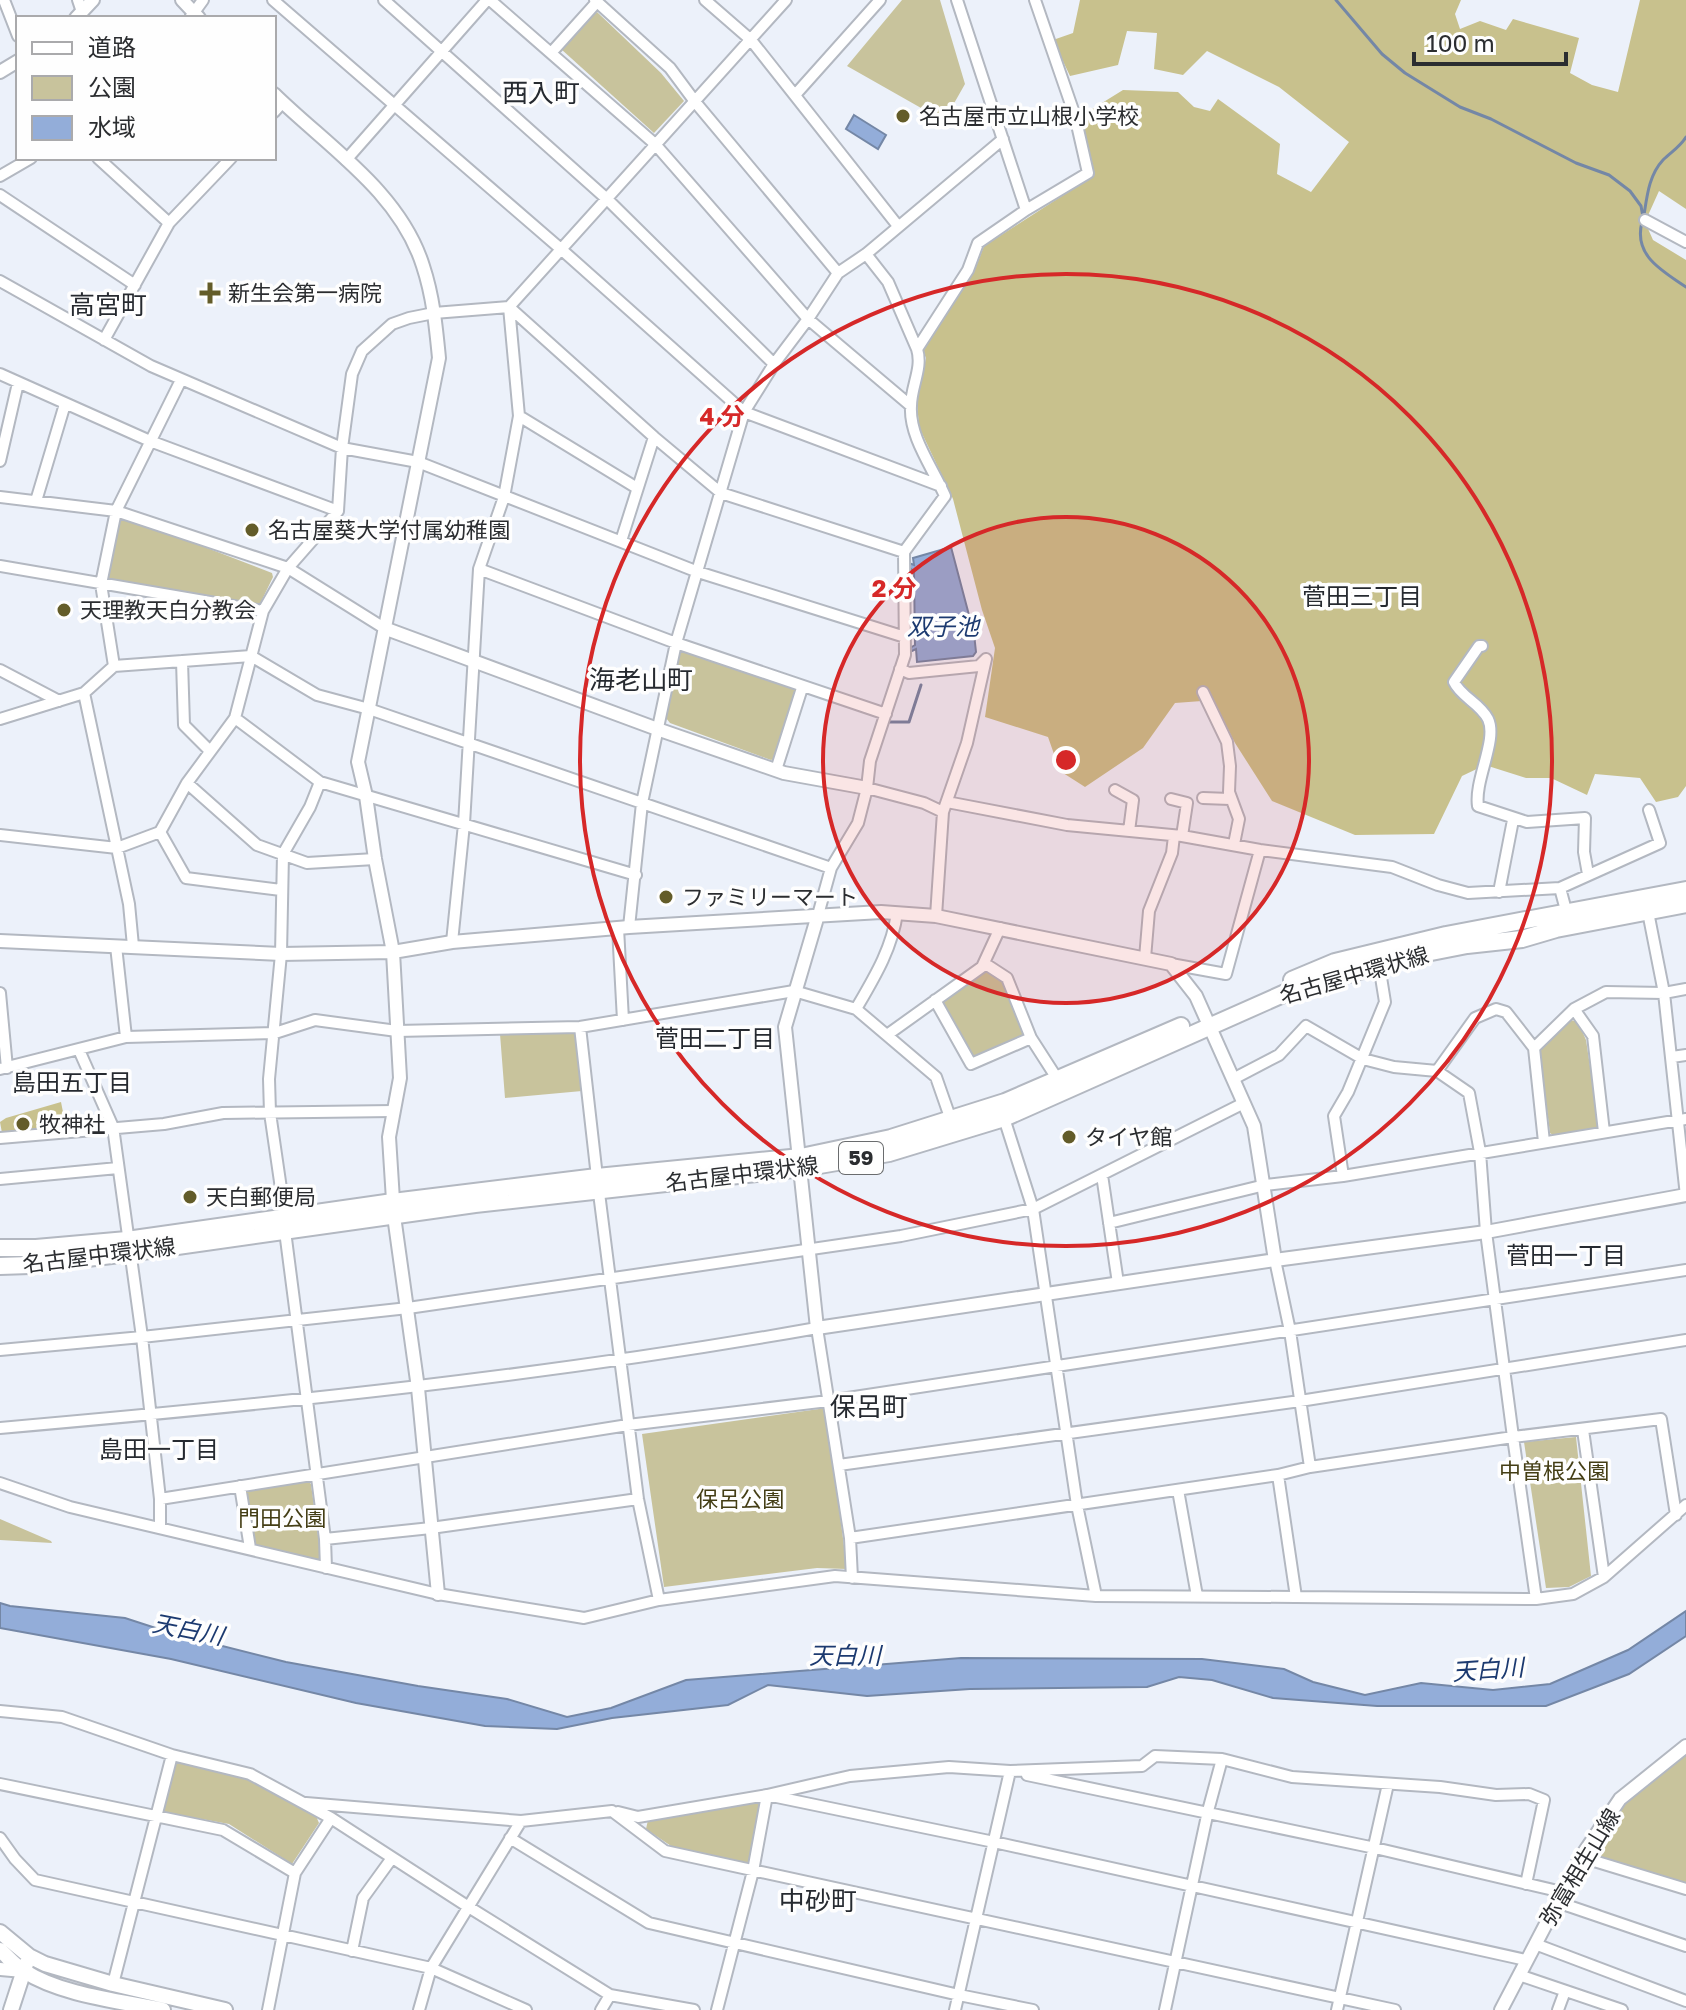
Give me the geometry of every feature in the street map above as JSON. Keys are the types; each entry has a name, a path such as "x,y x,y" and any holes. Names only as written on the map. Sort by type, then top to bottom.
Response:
{"main road":[{"name":"名古屋中環状線","path":"801,1163 1005,1102 1207,1020 1335,962 1446,935 1686,890"},
{"name":"名古屋中環状線","path":"0,1266 30,1265 128,1246 393,1209 475,1204 598,1185 889,1153 1004,1118 1080,1085 1207,1020 1292,990 1379,965 1467,945 1522,939 1556,929 1686,904"},
{"name":"名古屋中環状線","path":"0,1248 128,1246"},
{"path":"0,1932 26,1964 72,1990 163,2010"},
{"path":"3,1960 225,2010"},
{"path":"11,2010 26,1964"}],"street":[{"path":"4,0 16,31"},
{"path":"78,10 93,0"},
{"path":"182,0 194,16 203,0"},
{"path":"273,0 744,412 941,486"},
{"path":"384,0 608,200 774,364"},
{"path":"346,160 488,0 655,144 808,319 911,406"},
{"path":"705,0 751,40 898,226"},
{"path":"0,835 117,848 160,832 187,783 235,718 263,611 288,568 338,511 342,448 352,374 362,351 392,324 434,313 509,307 786,0"},
{"path":"795,95 880,0"},
{"path":"957,0 1026,210"},
{"path":"917,349 968,270 978,243 1088,173 1075,116 1035,0"},
{"path":"551,53 596,1 670,68 838,273"},
{"path":"277,103 346,160 378,191 401,221 423,264 434,313 439,358 358,762 393,952 400,1078 389,1137 393,1209 418,1388 438,1594"},
{"path":"623,1020 624,927 636,875 642,803 660,730 676,643 744,412 838,273 866,254 1003,139"},
{"path":"0,176 28,160"},
{"path":"100,160 169,223"},
{"path":"104,340 169,223 226,160"},
{"path":"0,195 135,285"},
{"path":"1645,220 1686,242"},
{"path":"852,1578 850,1538 817,1328 785,1027 831,868 858,823 870,761 905,655 904,552 945,496 914,431 911,406 920,359 917,349 888,282 866,254"},
{"path":"0,281 181,380 342,448 418,462 698,572 905,637"},
{"path":"452,942 464,824 479,569 504,497 519,416 509,307"},
{"path":"509,307 721,493 904,552"},
{"path":"0,374 150,441 338,511"},
{"path":"114,666 101,584 116,511 181,380"},
{"path":"0,461 18,383"},
{"path":"36,501 65,404"},
{"path":"519,416 637,488"},
{"path":"621,541 654,437"},
{"path":"0,497 116,511 288,568 384,628 660,730 776,770 945,807 1392,867 1468,893 1560,888 1660,843 1649,810"},
{"path":"0,566 263,611"},
{"path":"479,569 802,688 886,714"},
{"path":"1482,646 1459,671 1454,682 1459,691 1482,711 1491,730 1481,769 1478,806 1513,820 1527,822 1585,818 1584,852 1588,874"},
{"path":"0,719 84,693 114,666 251,656 317,695 369,709 831,868"},
{"path":"900,669 909,673 979,666 986,659 967,743 945,807 936,916"},
{"path":"182,661 184,725 210,751"},
{"path":"0,670 59,701"},
{"path":"776,770 802,688"},
{"path":"1203,692 1227,742 1230,799 1239,819 1234,844"},
{"path":"84,693 129,904 133,946"},
{"path":"235,718 320,782 636,875"},
{"path":"320,782 310,807 283,854 281,954 269,1079 270,1113 298,1319 326,1568"},
{"path":"187,783 257,845 307,863 375,859"},
{"path":"1115,790 1133,800 1129,831"},
{"path":"1203,798 1230,799"},
{"path":"1145,958 1149,911 1178,836 1187,803 1171,799"},
{"path":"1499,892 1513,820"},
{"path":"160,832 186,878 281,890"},
{"path":"0,941 281,954 393,952 452,942 624,927 897,913 936,916 1226,974 1260,850"},
{"path":"1560,888 1567,914"},
{"path":"0,1428 418,1388 1275,1260 1486,1232 1686,1195 1682,1119 1664,993 1648,912"},
{"path":"856,1009 882,964 894,933 897,913"},
{"path":"887,1035 984,963 1000,928"},
{"path":"116,946 126,1037"},
{"path":"984,963 1007,978 1031,1038 1058,1080"},
{"path":"1171,964 1196,996 1254,1126 1310,1467"},
{"path":"1343,1176 1334,1116 1363,1059 1385,1002 1379,965"},
{"path":"1534,1048 1574,1009 1606,992 1664,993 1686,989"},
{"path":"0,993 4,1069 126,1037 275,1033 315,1020 397,1031 580,1027 794,991 856,1009 936,1077 951,1120"},
{"path":"935,1000 971,1064 1031,1038"},
{"path":"1437,1071 1475,1018 1496,1009 1506,1012 1534,1048 1544,1142"},
{"path":"1574,1009 1593,1036 1604,1132"},
{"path":"1233,1079 1279,1055 1306,1026 1363,1059 1394,1067 1437,1071 1469,1093 1480,1152 1486,1232 1536,1599"},
{"path":"580,1027 638,1499 659,1600"},
{"path":"79,1050 113,1127 142,1337 148,1415 160,1499 160,1528"},
{"path":"1672,1057 1686,1055"},
{"path":"0,1350 408,1308 901,1236 1033,1209 1244,1103"},
{"path":"0,1138 164,1124 223,1113 394,1111"},
{"path":"1004,1118 1033,1209 1077,1505 1096,1596"},
{"path":"1109,1223 1265,1185 1343,1176 1682,1119"},
{"path":"0,1179 118,1168"},
{"path":"1102,1175 1118,1283"},
{"path":"160,1499 628,1425 828,1401 1686,1270"},
{"path":"839,1465 1504,1371 1686,1340"},
{"path":"850,1538 1513,1437 1661,1419 1676,1515"},
{"path":"1583,1430 1604,1577"},
{"path":"1278,1475 1296,1597"},
{"path":"0,1483 70,1507 438,1594 584,1618 659,1600 835,1576 1096,1596 1536,1599 1573,1594 1604,1577 1686,1505"},
{"path":"240,1486 250,1548"},
{"path":"1178,1490 1197,1596"},
{"path":"325,1539 431,1528 638,1499"},
{"path":"0,1711 62,1717 172,1755 250,1774 331,1818 610,1995 694,2010"},
{"name":"弥富相生山線","path":"1501,2010 1581,1857 1620,1799 1686,1746"},
{"path":"113,1984 172,1755"},
{"path":"306,1803 521,1821 612,1811 638,1817 767,1795 850,1776 949,1767 1010,1771 1142,1766 1155,1756 1222,1759 1292,1777 1496,1795 1529,1794 1544,1800 1526,1884"},
{"path":"1165,2010 1222,1759"},
{"path":"1010,1771 1208,1811 1526,1884 1686,1946"},
{"path":"955,2010 1010,1771"},
{"path":"0,1784 223,1830 295,1873"},
{"path":"1337,2010 1388,1784"},
{"path":"767,1795 1526,1960"},
{"path":"717,2010 753,1871 767,1795"},
{"path":"612,1811 665,1851 1395,2010"},
{"path":"268,2010 295,1873 331,1818"},
{"path":"419,2010 431,1968 521,1821"},
{"path":"0,1838 35,1880 431,1968 526,2010"},
{"path":"510,1838 649,1923 1033,2010"},
{"path":"1581,1857 1686,1889"},
{"path":"352,1951 363,1898 392,1858"},
{"path":"1535,1944 1686,2001"},
{"path":"1519,1975 1605,2007 1622,2010"},
{"path":"1558,2010 1565,1991"},
{"path":"601,2010 610,1995"}],"green space":[{"path":"902,0 940,0 965,84 944,121 847,66"},
{"path":"597,12 661,73 684,101 654,133 561,49"},
{"path":"121,515 272,573 260,604 256,606 107,579 104,575"},
{"path":"685,652 795,689 798,693 776,758 771,760 670,723 666,718 680,653"},
{"path":"988,969 1003,981 1027,1034 1024,1039 975,1059 971,1058 941,1006 942,1000"},
{"path":"1571,1020 1578,1022 1586,1040 1599,1125 1596,1129 1554,1136 1550,1133 1539,1049"},
{"path":"577,1032 582,1091 505,1098 500,1034"},
{"name":"保呂公園","path":"826,1408 847,1569 817,1568 664,1587 642,1434"},
{"name":"中曽根公園","path":"1576,1437 1591,1576 1569,1587 1546,1588 1524,1442"},
{"name":"門田公園","path":"308,1481 311,1484 321,1558 316,1562 253,1545 244,1491"},
{"path":"0,1519 51,1541 52,1543 0,1540"},
{"path":"1686,1754 1686,1886 1586,1855 1622,1802"},
{"path":"176,1762 248,1780 316,1816 319,1823 292,1864 229,1824 163,1812"},
{"path":"761,1802 749,1864 671,1846 646,1829 648,1820 685,1811"}],"shaded area":[{"path":"1080,0 1461,0 1455,14 1460,29 1480,21 1506,30 1513,19 1579,38 1570,73 1592,85 1618,92 1640,0 1686,0 1686,209 1659,191 1645,222 1653,240 1686,260 1686,786 1678,797 1656,802 1640,778 1595,774 1587,795 1551,778 1526,778 1485,765 1462,776 1434,834 1355,835 1272,801 1217,708 1202,701 1175,703 1143,748 1085,787 1060,771 1048,737 985,717 995,648 953,499 919,427 917,402 926,358 922,349 974,272 984,246 1093,176 1081,116 1123,90 1178,92 1194,107 1210,111 1218,99 1280,144 1277,174 1311,192 1349,142 1279,87 1207,51 1183,75 1154,69 1157,33 1127,31 1118,65 1070,76 1053,40 1073,33"},
{"path":"61,1102 66,1127 2,1133 0,1122 6,1118"}],"water":[{"path":"854,115 886,135 878,149 846,129"},
{"name":"双子池","path":"951,547 976,652 973,656 917,662 916,649 910,652 915,645 914,571 908,567 909,563 914,565 913,558"},
{"name":"天白川","path":"0,1603 125,1618 286,1662 507,1699 567,1717 611,1708 686,1680 961,1658 1202,1659 1284,1669 1313,1682 1365,1695 1421,1683 1493,1690 1550,1684 1628,1650 1686,1611 1686,1636 1629,1674 1546,1706 1377,1706 1273,1698 1212,1680 1179,1677 1147,1687 970,1689 867,1696 768,1685 728,1705 612,1718 557,1729 485,1726 356,1703 171,1659 0,1628"}],"waterway":[{"path":"1336,0 1382,54 1405,73 1460,107 1491,119 1576,163 1609,175 1630,191 1641,206 1643,217"},
{"path":"1644,215 1655,172 1686,137"},
{"path":"1642,222 1640,234 1646,253 1686,287"},
{"path":"890,722 909,722 921,685"}],"place":[{"name":"名古屋市立山根小学校","path":"903,116"},
{"name":"新生会第一病院","path":"210,293"},
{"name":"名古屋葵大学付属幼稚園","path":"252,530"},
{"name":"天理教天白分教会","path":"64,610"},
{"name":"ファミリーマート","path":"666,897"},
{"name":"牧神社","path":"23,1124"},
{"name":"タイヤ館","path":"1069,1137"},
{"name":"天白郵便局","path":"190,1197"}],"district":[{"name":"西入町","path":"541,93"},
{"name":"高宮町","path":"108,305"},
{"name":"菅田三丁目","path":"1362,597"},
{"name":"海老山町","path":"641,680"},
{"name":"菅田二丁目","path":"715,1039"},
{"name":"島田五丁目","path":"72,1083"},
{"name":"菅田一丁目","path":"1566,1256"},
{"name":"保呂町","path":"869,1407"},
{"name":"島田一丁目","path":"159,1450"},
{"name":"中砂町","path":"818,1901"}]}
